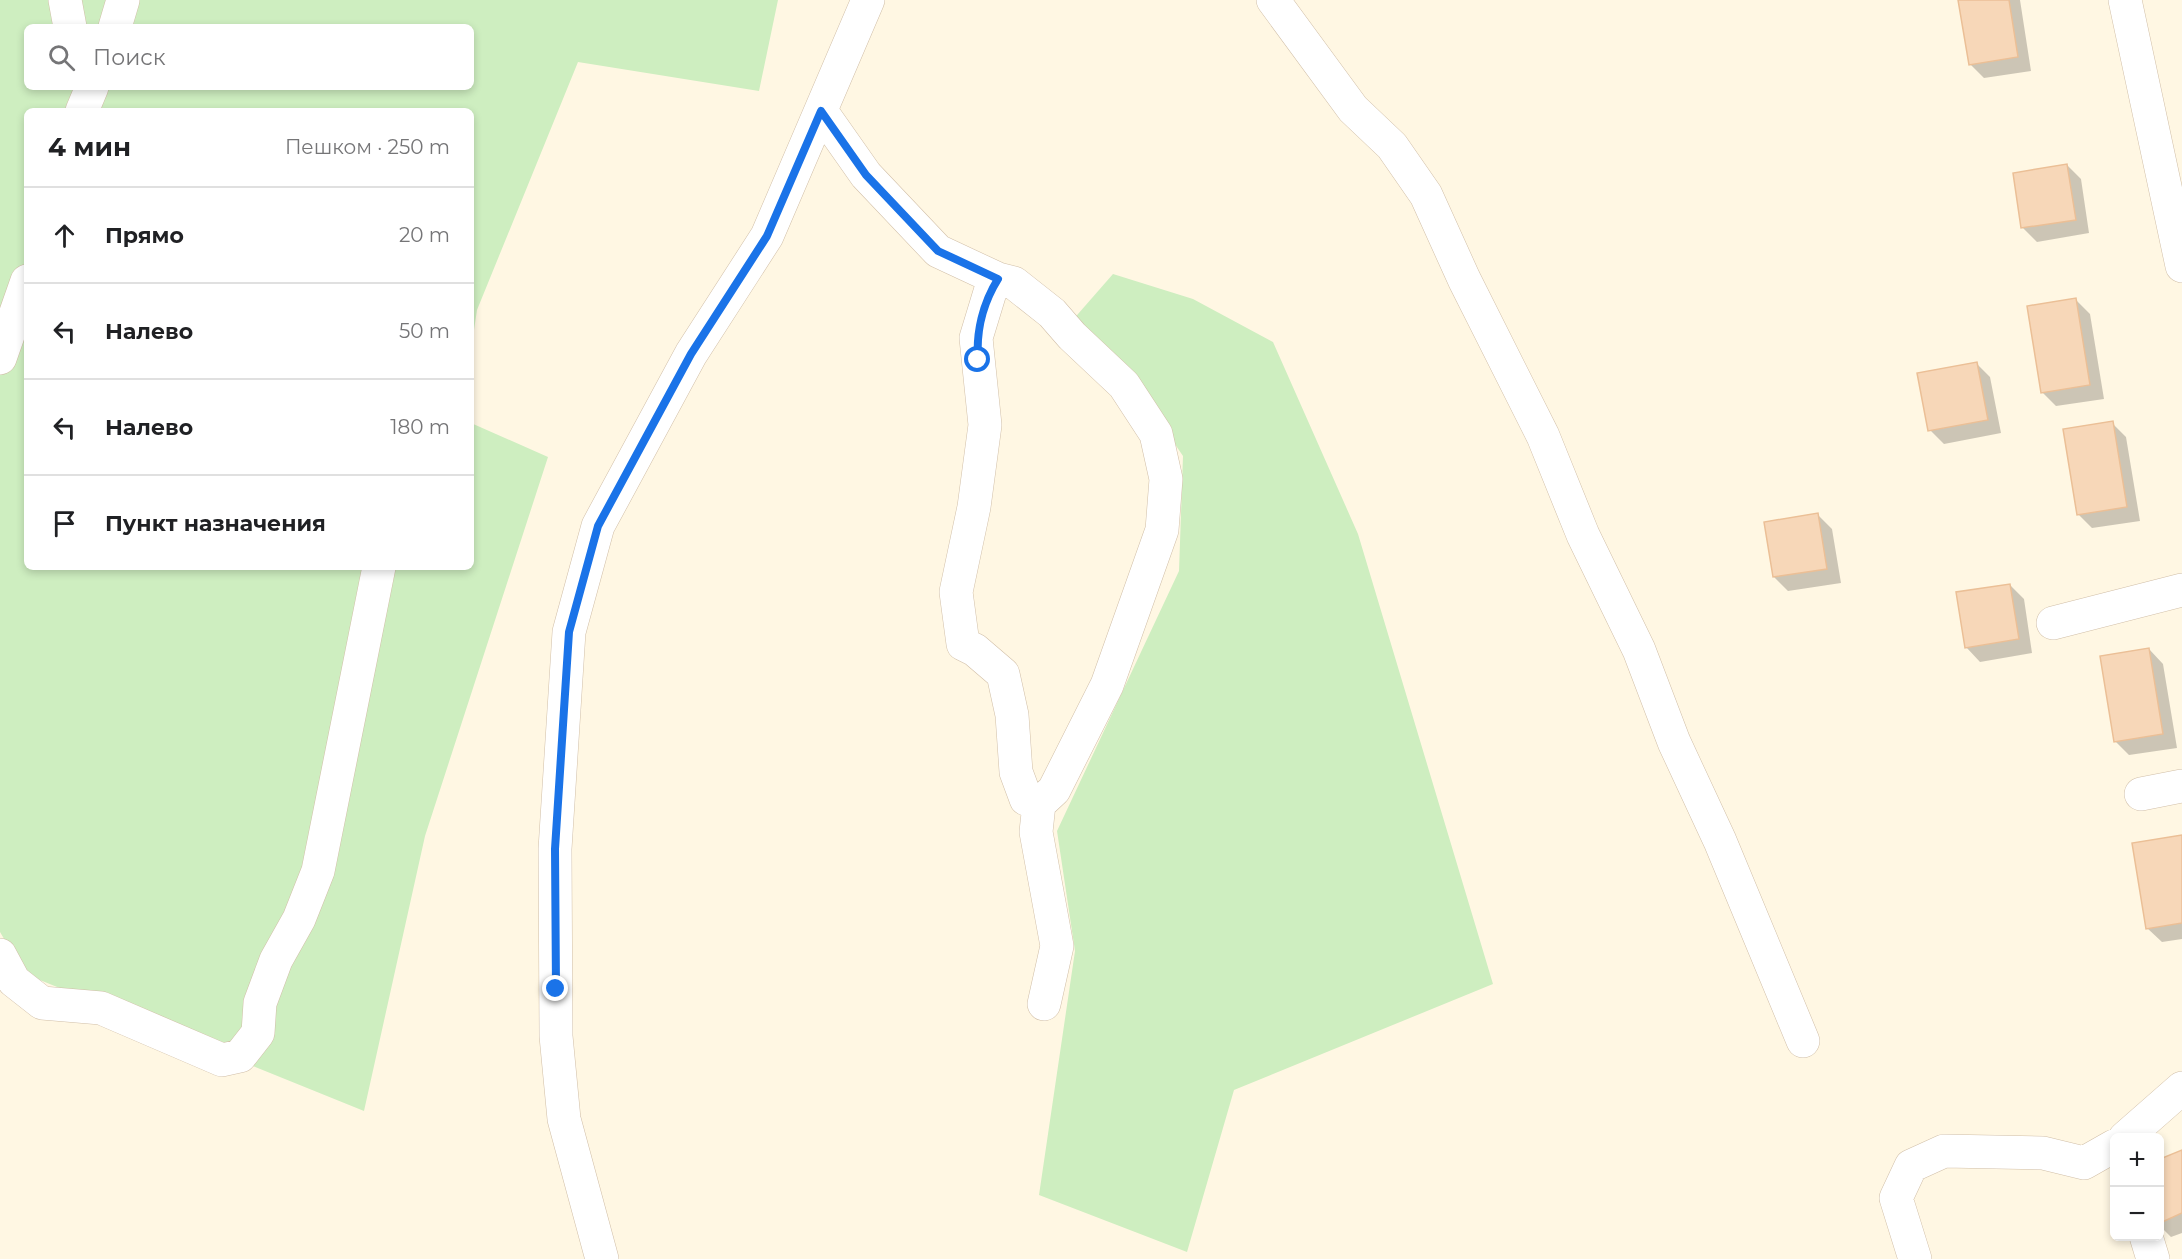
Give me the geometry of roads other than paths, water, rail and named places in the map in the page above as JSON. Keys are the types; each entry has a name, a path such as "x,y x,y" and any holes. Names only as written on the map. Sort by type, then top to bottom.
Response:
{"street":[{"path":"65,0 69,24"},
{"path":"116,24 123,0"},
{"path":"602,1259 564,1119 556,1036 555,849 569,632 598,526 691,354 767,236 868,0"},
{"path":"1274,0 1353,109 1392,146 1426,195 1464,279 1543,436 1583,535 1639,650 1674,742 1720,841 1803,1041"},
{"path":"2125,0 2182,266"},
{"path":"79,90 82,108"},
{"path":"83,108 91,90"},
{"path":"821,111 866,175 938,251 998,279 1014,283 1052,313 1072,336 1124,385 1156,434 1166,479 1162,530 1111,674 1054,790 1039,804 1036,832 1057,946 1044,1004"},
{"path":"998,279 990,292 976,338 985,425 974,507 956,592 963,644 975,650 1004,674 1012,715 1016,772 1026,800 1039,804"},
{"path":"0,358 24,290"},
{"path":"0,956 14,981 42,1003 101,1008 222,1060 240,1056 258,1033 260,1003 276,960 298,919 318,871 378,570"},
{"path":"2053,623 2182,590"},
{"path":"2141,794 2182,786"},
{"path":"2130,1133 2182,1088"},
{"path":"1915,1259 1896,1198 1911,1166 1944,1151 2043,1153 2084,1163 2110,1149"},
{"path":"2148,1241 2153,1259"}]}
